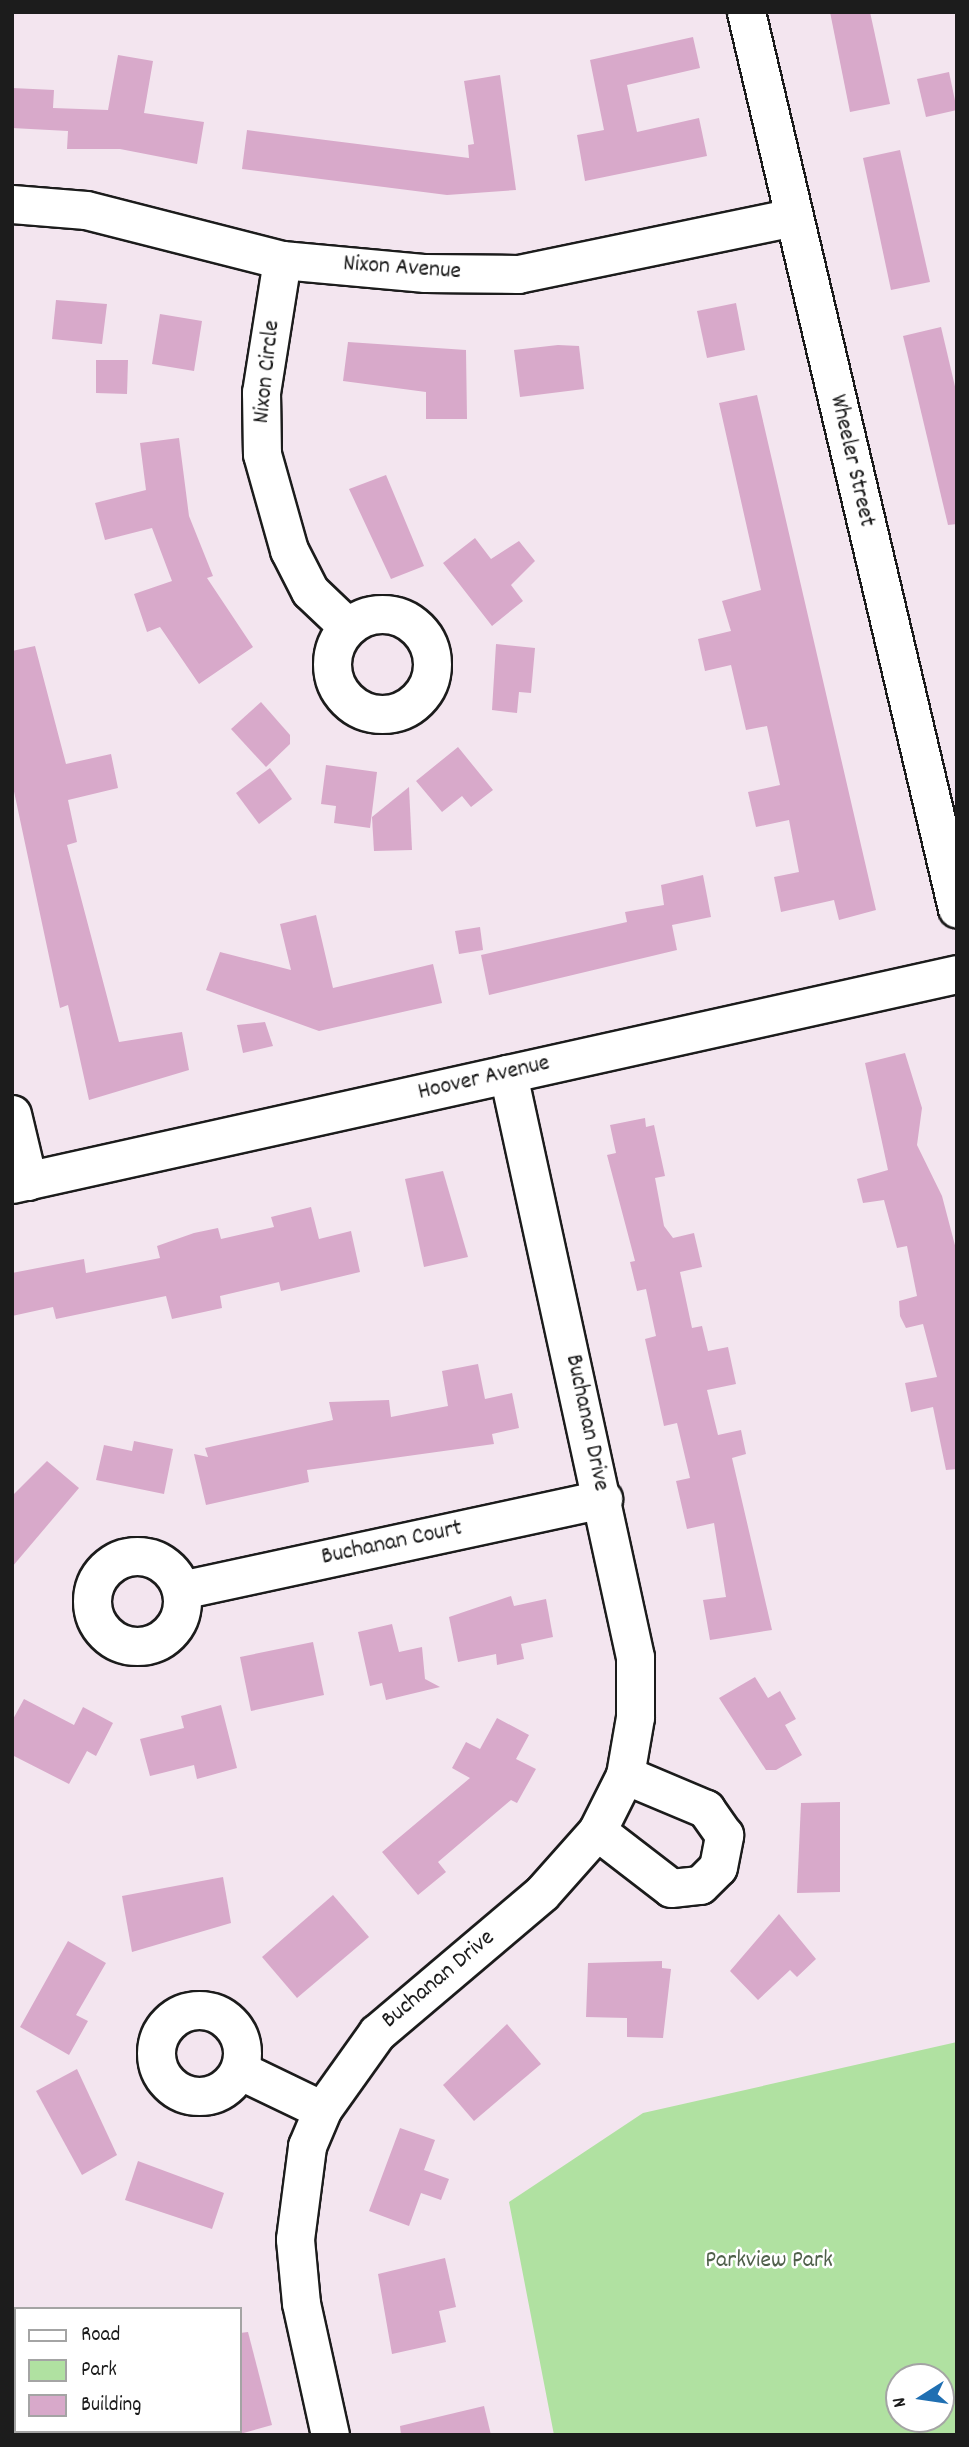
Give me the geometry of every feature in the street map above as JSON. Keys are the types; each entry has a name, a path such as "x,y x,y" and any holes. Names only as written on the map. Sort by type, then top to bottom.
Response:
{"street":[{"name":"Wheeler Street","path":"746,12 957,909"},
{"name":"Nixon Avenue","path":"12,204 86,210 282,260 425,273 518,274 793,217"},
{"name":"Nixon Circle","path":"282,260 261,392 262,454 289,550 310,591 348,627"},
{"name":"Hoover Avenue","path":"20,1182 957,974"},
{"name":"Buchanan Drive","path":"330,2435 300,2303 295,2239 307,2146 322,2110 377,2033 541,1893 597,1831 625,1775 635,1657 603,1499 508,1074"},
{"path":"12,1114 20,1182"},
{"name":"Buchanan Court","path":"181,1590 603,1499"},
{"path":"597,1831 671,1888 700,1885 718,1867 724,1835 706,1809 625,1775"},
{"path":"239,2070 322,2110"}],"green space":[{"name":"Parkview Park","path":"957,2042 957,2435 554,2435 509,2202 643,2113"}],"building":[{"path":"830,12 870,12 890,104 850,112"},
{"path":"693,37 700,68 627,85 637,132 699,118 707,156 585,181 577,135 604,130 590,60"},
{"path":"118,55 153,61 144,113 204,122 197,164 120,149 67,149 68,131 12,128 12,88 54,90 53,108 108,110"},
{"path":"949,72 957,110 926,117 917,79"},
{"path":"500,75 516,190 447,195 242,169 247,130 469,158 468,145 474,144 464,81"},
{"path":"900,150 930,282 891,290 863,158"},
{"path":"56,300 107,304 102,344 52,339"},
{"path":"736,303 745,350 707,358 697,311"},
{"path":"160,314 202,321 194,371 152,364"},
{"path":"941,327 957,395 957,524 948,525 903,336"},
{"path":"348,342 466,350 467,419 426,419 426,392 343,381"},
{"path":"558,345 579,346 584,389 520,397 514,350"},
{"path":"96,360 128,360 127,394 96,393"},
{"path":"757,395 876,910 839,920 834,900 781,912 774,877 799,872 789,820 756,827 748,792 780,785 767,726 746,730 731,665 705,671 698,639 731,631 722,601 761,590 719,403"},
{"path":"179,438 189,516 213,576 207,578 253,647 199,684 160,627 147,632 134,594 172,581 152,528 105,540 95,503 146,490 140,443"},
{"path":"386,475 424,566 391,579 349,489"},
{"path":"475,538 491,559 519,541 535,561 511,585 523,601 492,626 443,563"},
{"path":"496,644 535,648 531,693 519,692 517,713 492,710"},
{"path":"35,646 66,764 111,754 118,788 68,800 77,842 67,845 119,1042 182,1032 189,1070 89,1100 68,1005 60,1008 12,782 12,651"},
{"path":"261,702 290,735 290,744 266,767 231,729"},
{"path":"458,747 493,790 471,807 462,796 442,812 416,781"},
{"path":"326,765 377,772 370,828 334,823 336,806 321,804"},
{"path":"270,768 292,799 259,824 236,793"},
{"path":"409,787 412,850 374,851 372,817"},
{"path":"703,875 711,917 672,925 677,950 489,995 481,955 627,922 625,912 664,905 661,885"},
{"path":"316,915 333,988 433,964 442,1003 319,1031 206,990 220,952 291,970 280,924"},
{"path":"480,927 483,950 459,954 455,931"},
{"path":"265,1022 273,1046 243,1053 237,1025"},
{"path":"905,1053 922,1108 917,1145 942,1196 957,1253 957,1469 946,1470 933,1407 911,1412 905,1383 937,1377 923,1324 906,1328 900,1316 899,1301 917,1296 907,1246 897,1248 884,1200 863,1203 857,1179 888,1170 865,1063"},
{"path":"645,1118 646,1127 654,1125 665,1176 655,1178 664,1226 673,1238 694,1233 702,1267 680,1272 692,1328 702,1326 708,1351 728,1347 736,1384 707,1390 718,1435 741,1430 746,1454 732,1458 772,1630 710,1640 703,1600 726,1597 714,1523 687,1529 676,1481 690,1478 677,1423 664,1426 645,1339 656,1336 646,1289 637,1291 630,1262 635,1261 607,1155 616,1153 610,1125"},
{"path":"443,1171 468,1257 424,1267 405,1179"},
{"path":"311,1207 319,1239 351,1231 360,1272 281,1291 279,1282 220,1296 222,1308 172,1319 166,1296 56,1319 53,1307 12,1316 12,1273 84,1259 86,1273 160,1258 157,1246 194,1233 218,1228 221,1239 274,1227 271,1217"},
{"path":"478,1364 485,1399 512,1393 519,1428 492,1434 494,1444 307,1470 309,1482 206,1505 194,1454 208,1457 205,1448 333,1420 329,1402 389,1400 391,1417 448,1406 442,1371"},
{"path":"134,1441 173,1449 164,1494 96,1480 104,1445 132,1451"},
{"path":"47,1461 79,1488 12,1567 12,1496"},
{"path":"511,1596 514,1606 546,1599 553,1637 521,1644 524,1659 497,1665 496,1654 458,1662 449,1617"},
{"path":"392,1624 399,1652 422,1647 425,1679 440,1687 386,1700 382,1683 370,1686 358,1632"},
{"path":"313,1642 324,1695 251,1711 240,1657"},
{"path":"755,1677 768,1698 780,1691 796,1719 785,1725 802,1755 776,1770 766,1770 719,1698"},
{"path":"24,1699 74,1725 83,1707 113,1723 96,1756 87,1751 69,1784 12,1755 12,1721"},
{"path":"221,1705 237,1768 197,1779 194,1765 150,1776 140,1739 184,1728 181,1716"},
{"path":"497,1718 529,1735 516,1759 536,1769 517,1803 511,1800 438,1862 446,1872 418,1895 382,1852 470,1778 452,1768 466,1742 480,1749"},
{"path":"840,1802 840,1892 797,1893 801,1803"},
{"path":"223,1877 231,1923 132,1952 122,1896"},
{"path":"333,1895 369,1937 297,1998 262,1957"},
{"path":"779,1914 816,1959 797,1977 790,1970 758,2000 730,1971"},
{"path":"68,1941 106,1963 76,2015 88,2021 69,2055 20,2027"},
{"path":"662,1961 662,1968 671,1969 663,2038 627,2037 627,2018 586,2017 588,1963"},
{"path":"507,2024 541,2064 474,2121 443,2085"},
{"path":"77,2069 117,2155 82,2175 36,2091"},
{"path":"400,2128 435,2140 424,2170 449,2179 441,2200 421,2193 409,2226 369,2211"},
{"path":"138,2161 224,2193 212,2229 125,2200"},
{"path":"445,2258 456,2307 439,2311 446,2342 392,2354 378,2274"},
{"path":"248,2332 272,2425 240,2434 242,2433 242,2333"},
{"path":"484,2406 491,2435 401,2435 400,2426"}]}
